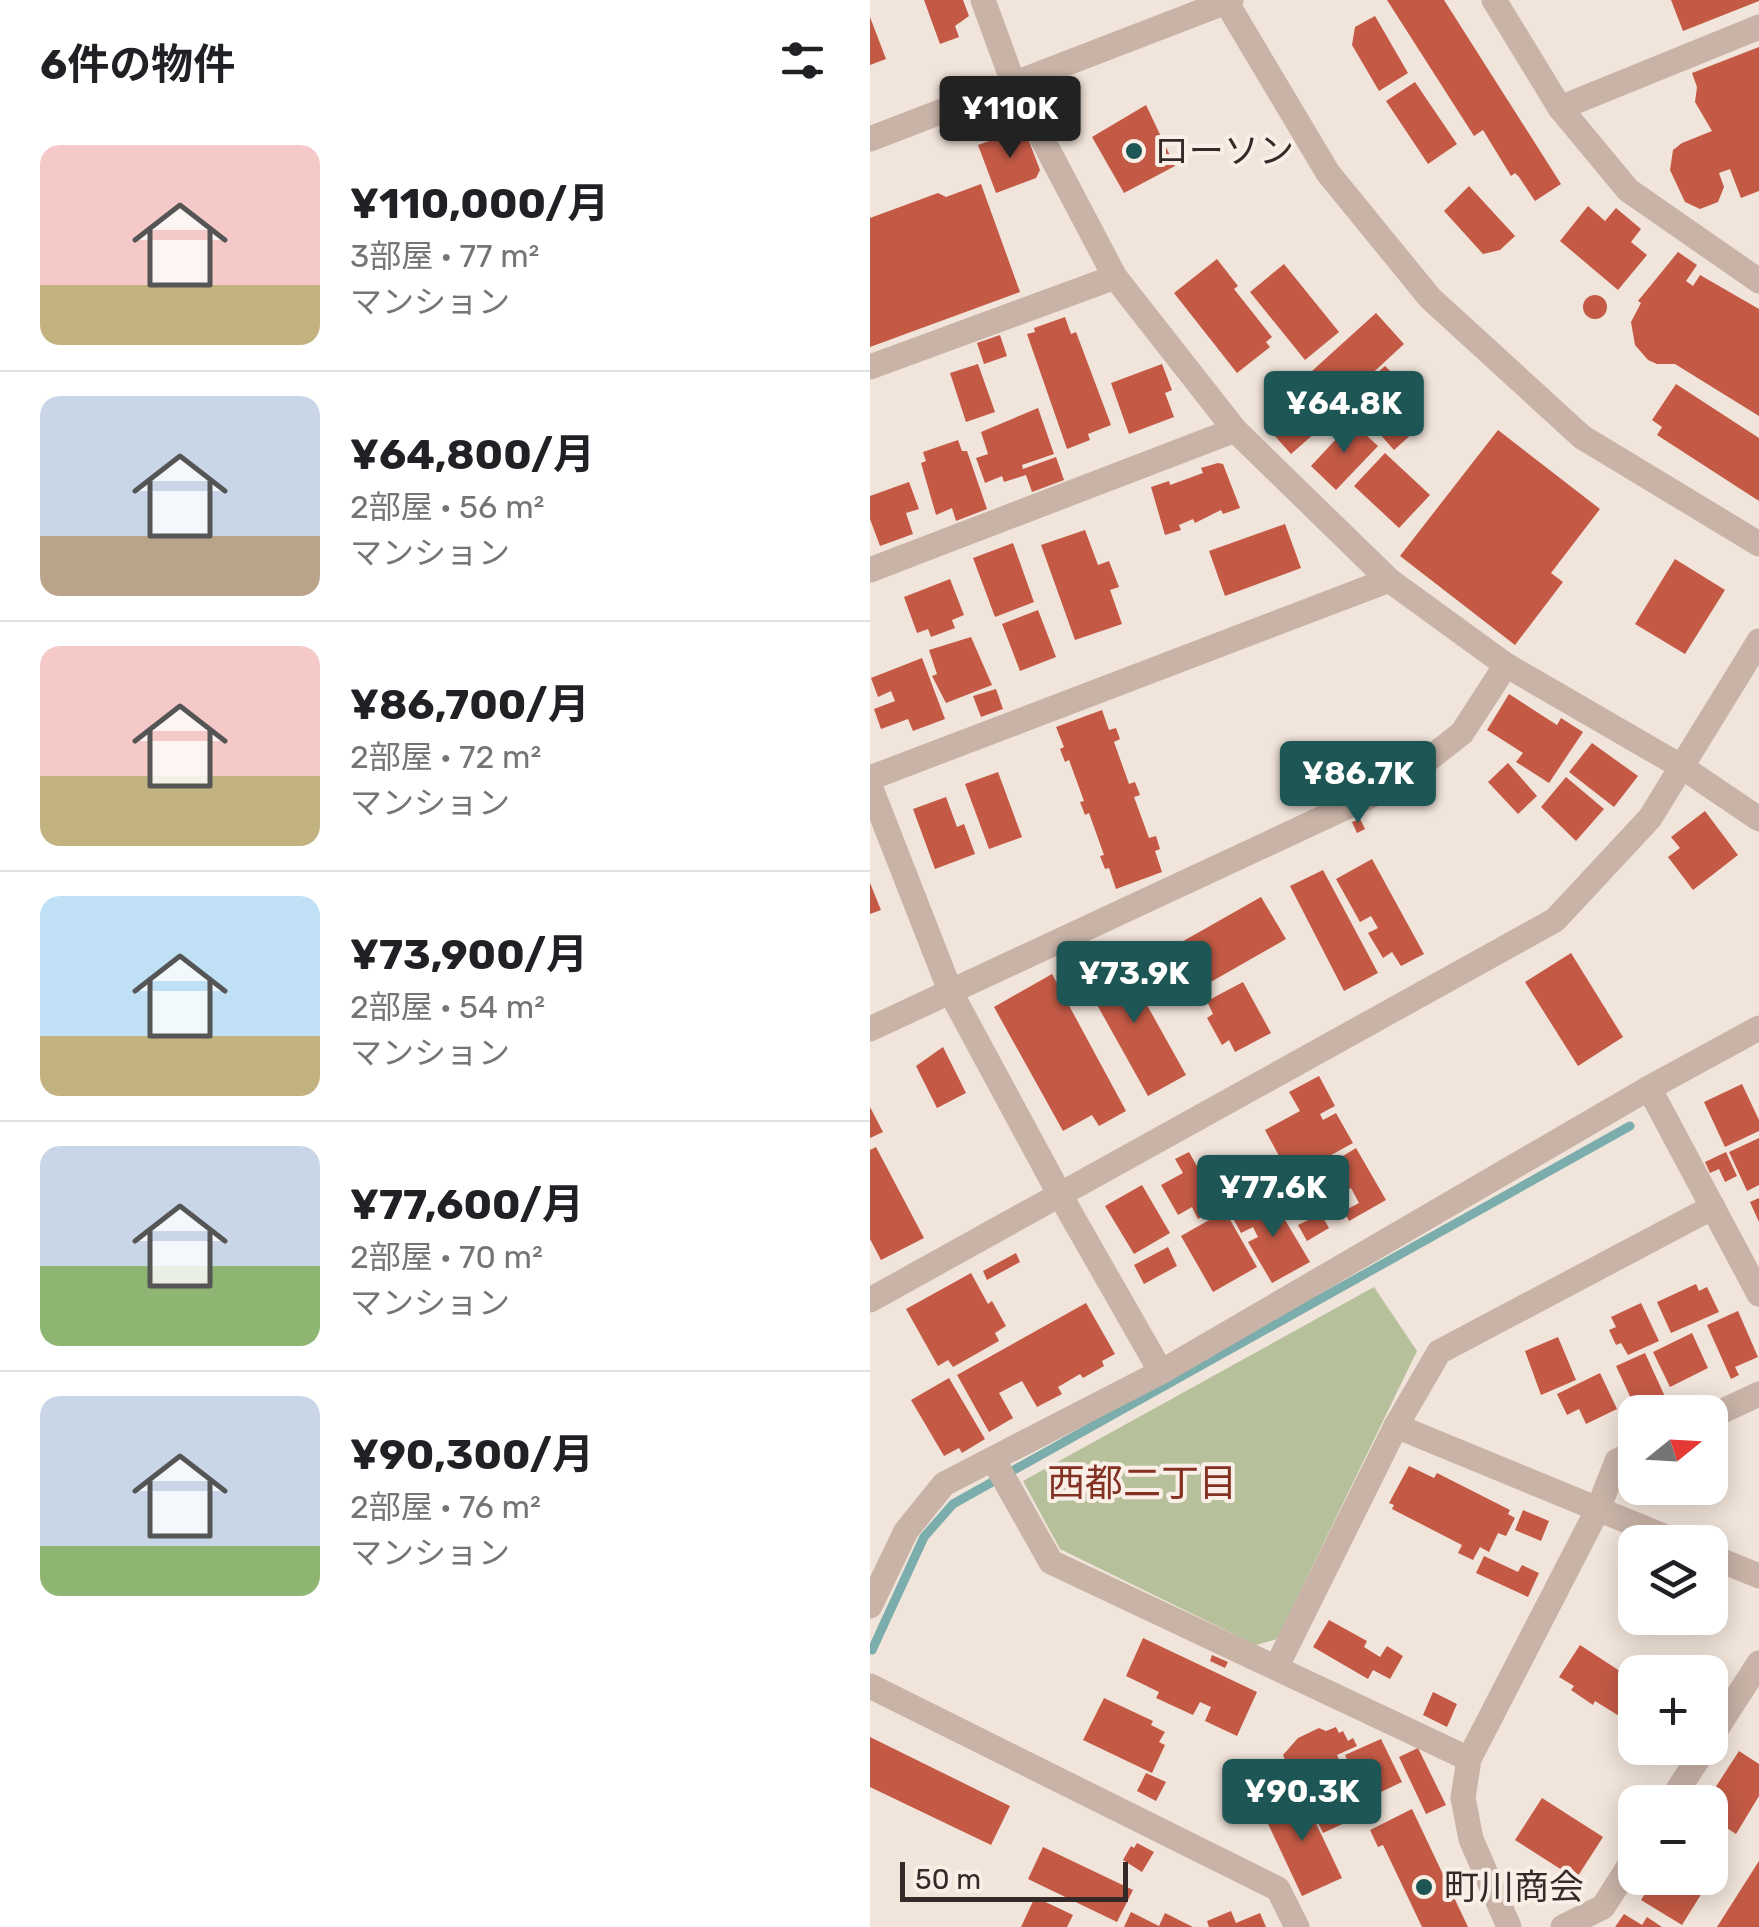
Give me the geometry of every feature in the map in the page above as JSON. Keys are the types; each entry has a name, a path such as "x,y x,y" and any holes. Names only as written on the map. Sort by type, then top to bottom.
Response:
{"street":[{"path":"983,0 1014,85 1115,277 1235,430 1389,580 1506,664 1682,767 1759,818"},
{"path":"1494,0 1560,108 1628,190 1748,274 1759,251"},
{"path":"870,139 1228,1 1328,174 1430,298 1582,437 1759,544"},
{"path":"1560,108 1759,27"},
{"path":"870,367 1115,277"},
{"path":"870,570 1235,430"},
{"path":"870,778 1389,580"},
{"path":"870,1300 1555,920 1650,818 1759,641"},
{"path":"870,1028 951,994 1398,783 1462,733 1506,664"},
{"path":"870,786 951,994 1161,1372"},
{"path":"870,1606 906,1531 944,1484 1000,1472 1161,1372 1759,1028"},
{"path":"1649,1088 1759,1294"},
{"path":"1277,1666 1396,1426 1439,1352 1713,1207"},
{"path":"1728,1409 1759,1394"},
{"path":"1396,1426 1636,1525"},
{"path":"1509,1927 1472,1839 1464,1798 1469,1759 1598,1510 1618,1462"},
{"path":"1000,1472 1051,1562 1469,1759"},
{"path":"1728,1563 1759,1576"},
{"path":"1728,1712 1759,1663"},
{"path":"870,1686 1278,1889 1297,1927"},
{"path":"1563,1927 1603,1907 1618,1884"}],"green space":[{"path":"1374,1287 1417,1351 1277,1639 1256,1645 1060,1549 1023,1481"}],"building":[{"path":"924,0 963,0 969,16 955,26 959,37 940,44"},
{"path":"1387,0 1444,0 1561,184 1535,201 1519,177 1515,173 1511,176 1483,130 1474,136"},
{"path":"1671,0 1759,0 1759,1 1683,31"},
{"path":"1375,16 1408,73 1379,91 1352,45 1355,27"},
{"path":"870,17 886,59 870,65"},
{"path":"1759,47 1759,191 1741,198 1730,169 1719,173 1724,187 1718,202 1700,209 1685,202 1670,170 1673,150 1712,131 1695,102 1697,87 1692,73"},
{"path":"1415,82 1457,144 1428,164 1386,101"},
{"name":"ローソン","path":"1146,105 1175,166 1124,193 1092,137"},
{"path":"1014,132 1027,136 1040,170 1036,178 996,193 978,145"},
{"path":"981,184 1020,292 870,347 870,218 938,193 946,197"},
{"path":"1469,186 1515,236 1500,250 1483,254 1444,211"},
{"path":"1588,206 1605,221 1616,208 1641,229 1631,242 1647,255 1618,290 1560,241"},
{"path":"1678,252 1697,265 1686,281 1693,286 1700,275 1759,309 1759,416 1675,364 1648,360 1635,345 1631,322 1641,303 1638,301"},
{"path":"1217,259 1238,286 1234,289 1272,337 1266,342 1270,347 1237,373 1174,293"},
{"path":"1284,264 1339,332 1305,360 1250,292"},
{"path":"1595,295 1607,307 1595,319 1583,307"},
{"path":"1376,313 1404,344 1324,418 1317,411 1313,414 1291,390"},
{"path":"1065,317 1071,334 1076,332 1111,425 1088,434 1090,440 1067,449 1027,334"},
{"path":"1000,335 1007,356 984,364 977,343"},
{"path":"978,364 995,412 966,422 950,373"},
{"path":"1162,364 1172,390 1165,393 1174,417 1129,434 1111,383"},
{"path":"1385,366 1392,373 1383,381 1376,374"},
{"path":"1399,381 1421,410 1415,415 1423,424 1394,450 1362,414"},
{"path":"1676,384 1759,438 1759,501 1657,435 1662,427 1652,420"},
{"path":"1038,408 1054,454 1022,465 1023,469 1056,457 1064,480 1032,492 1026,475 1004,482 1002,476 985,483 976,458 988,454 981,432"},
{"path":"1297,413 1315,433 1291,454 1273,434"},
{"path":"1352,422 1378,446 1336,490 1311,466"},
{"path":"1498,430 1600,509 1551,573 1563,582 1515,645 1400,556"},
{"path":"958,440 962,451 967,451 987,509 956,521 952,508 936,515 921,463 926,461 923,452"},
{"path":"1385,453 1430,495 1399,528 1354,486"},
{"path":"1223,464 1240,508 1223,514 1221,510 1195,523 1193,519 1179,525 1181,530 1165,535 1151,487 1169,481 1170,485"},
{"path":"909,482 919,509 906,513 913,534 880,546 870,519 870,496"},
{"path":"1285,524 1301,568 1225,596 1209,551"},
{"path":"1085,530 1098,565 1109,561 1119,587 1110,590 1122,624 1075,640 1041,545"},
{"path":"1013,543 1034,602 995,617 973,558"},
{"path":"1675,559 1725,590 1685,654 1635,624"},
{"path":"950,579 964,615 952,620 955,628 931,637 928,629 917,633 904,597"},
{"path":"1038,610 1056,657 1020,671 1002,624"},
{"path":"971,637 992,685 946,703 932,676 937,674 929,650"},
{"path":"922,658 945,719 913,731 908,719 881,729 874,709 895,701 891,691 878,697 871,678"},
{"path":"996,689 1003,709 981,717 973,696"},
{"path":"1509,694 1557,725 1561,718 1583,732 1549,783 1516,762 1523,753 1487,730"},
{"path":"1102,710 1109,730 1116,728 1120,739 1114,742 1129,784 1135,782 1140,795 1134,797 1149,838 1156,836 1160,849 1155,851 1162,872 1116,889 1100,856 1104,855 1089,813 1085,815 1080,802 1084,801 1069,760 1065,762 1060,749 1064,747 1056,727"},
{"path":"1592,743 1638,776 1614,807 1569,772"},
{"path":"1508,763 1537,796 1518,814 1488,782"},
{"path":"998,772 1022,837 989,849 965,784"},
{"path":"1566,777 1604,809 1576,841 1541,807"},
{"path":"946,797 957,827 964,824 975,854 935,869 913,809"},
{"path":"1705,811 1738,855 1693,890 1668,857 1680,848 1671,837"},
{"path":"1360,819 1365,829 1357,833 1352,822"},
{"path":"1372,859 1424,954 1401,966 1392,952 1383,958 1368,933 1378,928 1371,916 1360,922 1336,879"},
{"path":"1323,870 1378,973 1344,991 1290,886"},
{"path":"870,883 881,910 870,914"},
{"path":"1261,897 1286,939 1195,991 1171,948"},
{"path":"1571,953 1623,1037 1578,1066 1525,982"},
{"path":"1119,955 1186,1075 1148,1096 1081,976"},
{"path":"1052,974 1126,1111 1099,1126 1092,1115 1063,1131 994,1007"},
{"path":"1243,982 1271,1033 1235,1052 1229,1040 1222,1045 1207,1018 1213,1014 1207,1001"},
{"path":"943,1047 966,1093 937,1108 916,1066"},
{"path":"1319,1076 1335,1106 1320,1114 1323,1120 1336,1113 1353,1143 1304,1170 1297,1158 1284,1165 1265,1130 1300,1111 1289,1092"},
{"path":"1742,1084 1759,1120 1759,1131 1725,1147 1704,1102"},
{"path":"870,1107 883,1132 870,1138"},
{"path":"1759,1138 1759,1185 1747,1191 1729,1152"},
{"path":"876,1147 924,1238 881,1260 870,1239 870,1150"},
{"path":"1356,1148 1386,1200 1349,1221 1344,1211 1359,1203 1351,1188 1336,1197 1320,1170"},
{"path":"1189,1152 1220,1207 1198,1219 1192,1207 1178,1215 1161,1185 1183,1173 1175,1159"},
{"path":"1726,1152 1737,1176 1725,1182 1719,1169 1710,1173 1705,1162"},
{"path":"1316,1173 1336,1208 1322,1216 1329,1228 1307,1241 1298,1225 1308,1220 1300,1207 1289,1213 1279,1194"},
{"path":"1142,1185 1170,1233 1134,1254 1105,1206"},
{"path":"1272,1198 1310,1262 1272,1283 1248,1242 1258,1237 1253,1227 1241,1233 1233,1218"},
{"path":"1759,1198 1759,1222 1750,1202"},
{"path":"1225,1211 1257,1267 1213,1292 1181,1236"},
{"path":"1168,1247 1177,1266 1144,1284 1134,1265"},
{"path":"1016,1253 1020,1262 987,1280 983,1271"},
{"path":"971,1273 1006,1326 995,1333 999,1341 953,1367 948,1360 938,1366 906,1309"},
{"path":"1696,1284 1699,1291 1707,1287 1719,1312 1671,1333 1657,1302"},
{"path":"1086,1303 1115,1354 1102,1361 1104,1366 1058,1387 1062,1394 1037,1407 1022,1381 999,1393 1013,1418 989,1432 957,1375"},
{"path":"1641,1303 1659,1341 1628,1355 1621,1343 1616,1345 1609,1330 1616,1327 1611,1317"},
{"path":"1738,1311 1758,1357 1735,1367 1739,1375 1731,1379 1707,1325"},
{"path":"1692,1333 1708,1368 1670,1387 1653,1352"},
{"path":"1558,1337 1576,1380 1541,1395 1525,1351"},
{"path":"1645,1353 1664,1395 1629,1395 1616,1366"},
{"path":"1600,1373 1617,1409 1586,1424 1579,1409 1567,1415 1557,1394"},
{"path":"949,1378 985,1439 962,1453 959,1448 944,1456 911,1400"},
{"path":"1409,1466 1434,1478 1437,1473 1510,1510 1508,1514 1515,1518 1506,1536 1498,1533 1489,1552 1480,1547 1473,1560 1458,1553 1462,1545 1392,1509 1394,1505 1389,1503"},
{"path":"1523,1510 1549,1521 1541,1541 1515,1530"},
{"path":"1484,1556 1518,1572 1522,1565 1539,1573 1528,1597 1476,1573"},
{"path":"1329,1620 1367,1641 1364,1647 1380,1657 1387,1646 1403,1656 1390,1679 1373,1670 1368,1679 1313,1647"},
{"path":"1143,1638 1257,1692 1237,1736 1205,1721 1211,1707 1200,1702 1193,1715 1156,1698 1159,1692 1126,1676"},
{"path":"1580,1645 1618,1670 1618,1715 1595,1701 1593,1705 1559,1677"},
{"path":"1212,1655 1228,1662 1225,1668 1210,1661"},
{"path":"1433,1692 1457,1704 1447,1727 1423,1715"},
{"path":"1104,1698 1153,1721 1151,1725 1165,1732 1159,1742 1165,1745 1152,1773 1083,1740"},
{"path":"1336,1727 1348,1741 1353,1738 1357,1746 1337,1755 1364,1814 1323,1833 1295,1775 1280,1782 1276,1773 1284,1770 1283,1755 1298,1738 1319,1728 1326,1731"},
{"path":"870,1737 1010,1806 991,1845 870,1787"},
{"path":"1381,1739 1402,1782 1366,1799 1345,1755"},
{"path":"1418,1748 1446,1805 1426,1814 1399,1757"},
{"path":"1739,1751 1759,1764 1759,1796 1736,1834 1728,1829 1728,1785 1717,1785"},
{"path":"1146,1773 1166,1782 1156,1801 1137,1791"},
{"path":"1301,1792 1342,1878 1302,1896 1262,1811"},
{"path":"1542,1798 1603,1837 1576,1879 1515,1840"},
{"path":"1412,1809 1468,1927 1422,1927 1383,1845 1378,1847 1370,1830"},
{"path":"1137,1843 1154,1852 1142,1872 1123,1860"},
{"path":"1043,1847 1133,1890 1117,1922 1028,1879"},
{"path":"1759,1861 1759,1927 1717,1927"},
{"path":"1644,1895 1701,1895 1682,1925 1641,1900"},
{"path":"1035,1897 1073,1915 1067,1927 1021,1927"},
{"path":"1231,1911 1236,1923 1260,1913 1266,1927 1209,1927 1207,1921"},
{"path":"1131,1912 1159,1926 1165,1913 1193,1927 1124,1927"},
{"path":"1624,1914 1642,1925 1647,1917 1662,1927 1615,1927"}],"waterway":[{"path":"872,1650 924,1537 953,1504 1630,1126"}],"place":[{"name":"ローソン","path":"1134,151"},
{"name":"町川商会","path":"1424,1887"}],"district":[{"name":"西都二丁目","path":"1142,1483"}]}
